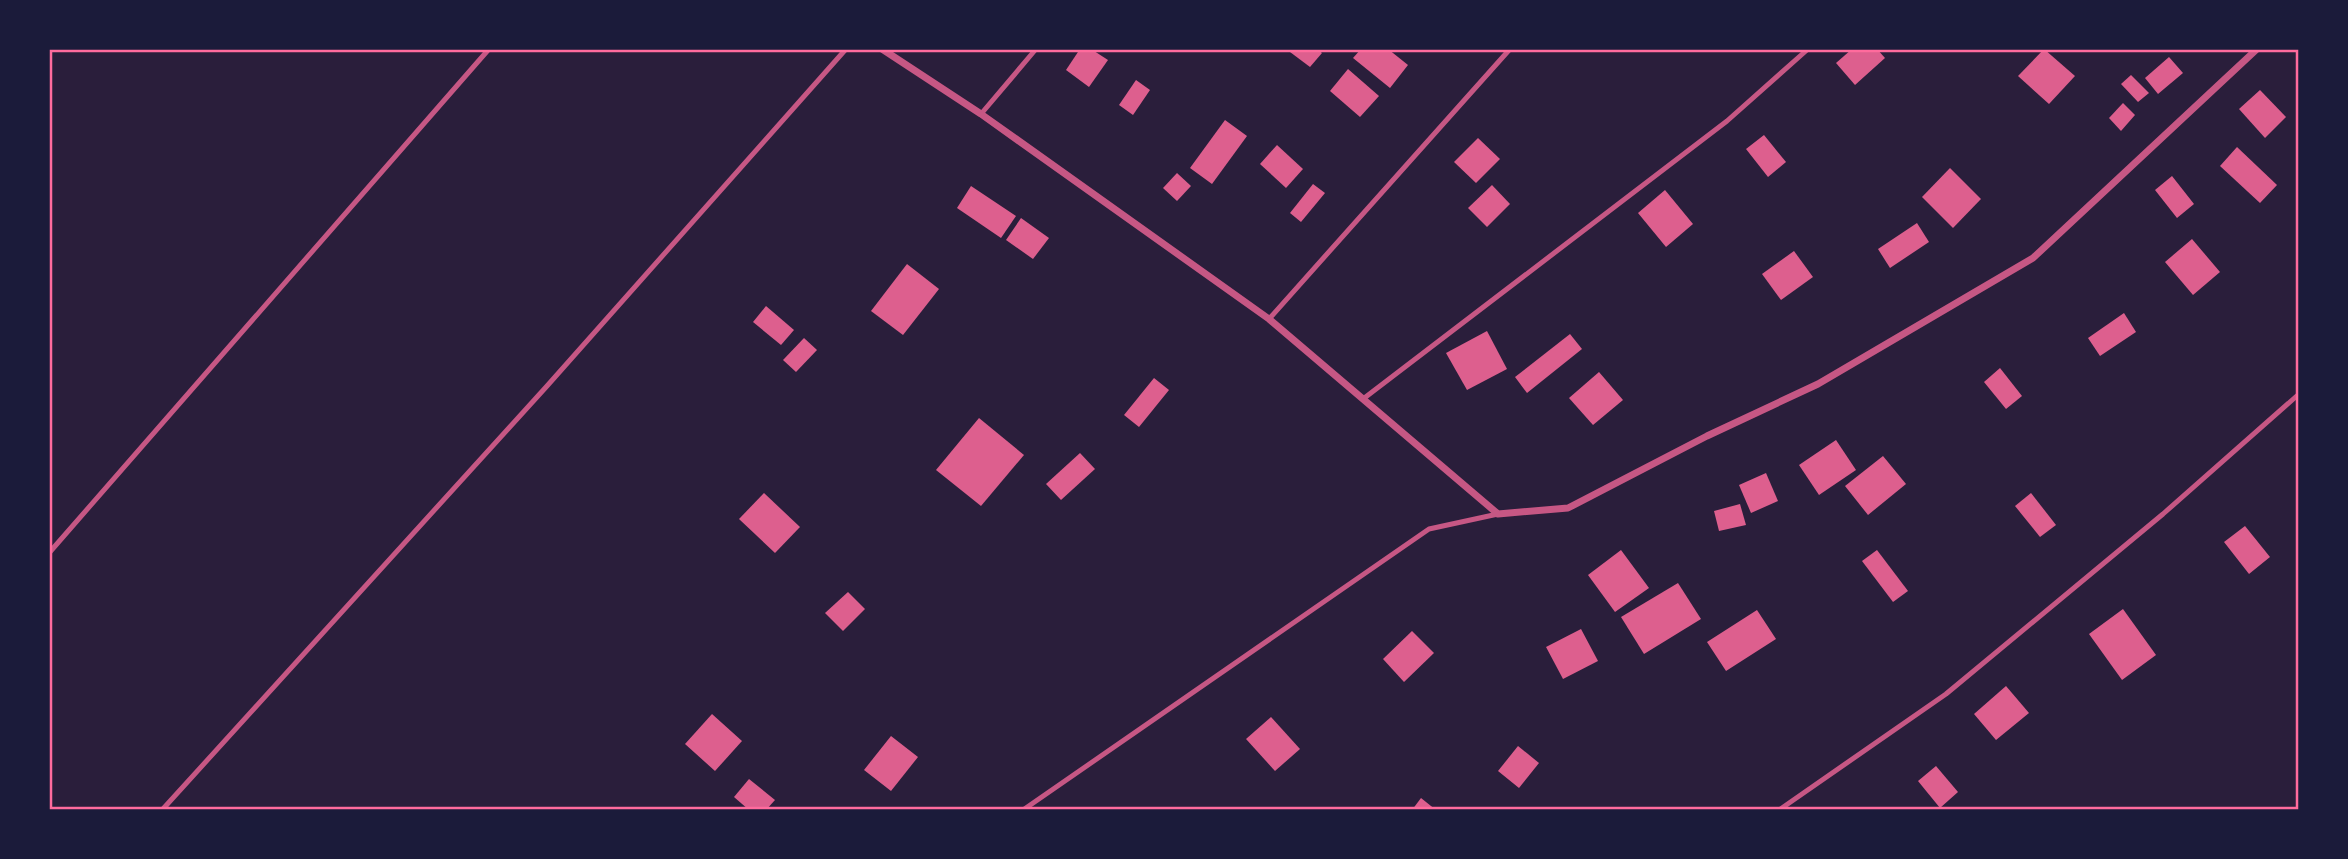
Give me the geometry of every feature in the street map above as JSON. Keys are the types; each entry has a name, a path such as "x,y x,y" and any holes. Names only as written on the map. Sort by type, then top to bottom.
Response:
{"street":[{"path":"882,49 981,114 1269,318 1498,513 1568,508 1707,436 1818,384 2033,258 2257,49"}],"lane":[{"path":"49,553 489,49"},
{"path":"162,810 547,386 846,49"},
{"path":"981,114 1036,49"},
{"path":"1269,318 1510,49"},
{"path":"1363,399 1727,121 1808,49"},
{"path":"1779,810 1946,694 2163,514 2299,394"},
{"path":"1023,810 1429,528 1498,513"}],"shaded area":[{"path":"49,49 2299,49 2299,810 49,810"}],"building":[{"path":"1080,49 1091,49 1108,60 1089,87 1066,70"},
{"path":"1292,49 1317,49 1322,53 1310,67 1290,52"},
{"path":"1361,49 1388,49 1408,65 1390,88 1353,58"},
{"path":"1852,49 1877,49 1885,58 1855,85 1836,63"},
{"path":"2044,49 2075,76 2049,104 2018,76"},
{"path":"2169,57 2183,73 2158,94 2145,78"},
{"path":"1348,69 1379,96 1360,117 1330,91"},
{"path":"2131,75 2149,93 2138,102 2121,84"},
{"path":"1136,80 1150,90 1133,115 1119,105"},
{"path":"2260,90 2286,117 2265,138 2239,109"},
{"path":"2123,103 2135,115 2121,131 2109,118"},
{"path":"1225,120 1247,136 1212,184 1190,168"},
{"path":"1764,135 1786,162 1768,177 1746,149"},
{"path":"1478,138 1500,159 1476,183 1454,162"},
{"path":"1277,145 1303,169 1286,188 1260,164"},
{"path":"2237,147 2277,185 2260,203 2220,166"},
{"path":"1950,168 1981,199 1953,228 1922,197"},
{"path":"1177,173 1191,186 1177,201 1163,188"},
{"path":"2172,176 2194,204 2177,218 2155,190"},
{"path":"1313,184 1325,193 1301,222 1290,213"},
{"path":"1492,185 1510,204 1487,227 1468,208"},
{"path":"971,186 1016,216 1001,238 957,208"},
{"path":"1665,190 1693,224 1666,247 1638,213"},
{"path":"1021,218 1049,238 1033,259 1006,240"},
{"path":"1917,223 1929,242 1890,268 1878,249"},
{"path":"2192,239 2220,272 2193,295 2165,262"},
{"path":"1794,251 1813,277 1781,300 1762,274"},
{"path":"907,264 939,289 903,335 871,311"},
{"path":"766,306 794,330 781,345 753,322"},
{"path":"2124,313 2136,332 2100,356 2088,338"},
{"path":"1487,331 1507,369 1467,390 1446,353"},
{"path":"1570,334 1582,349 1527,393 1515,377"},
{"path":"804,338 817,350 796,372 783,360"},
{"path":"2000,368 2022,396 2006,409 1984,382"},
{"path":"1599,372 1623,400 1593,425 1569,398"},
{"path":"1154,378 1169,390 1139,427 1124,415"},
{"path":"979,418 1024,455 981,506 936,470"},
{"path":"1836,440 1856,470 1819,495 1799,465"},
{"path":"1080,453 1095,469 1061,500 1046,484"},
{"path":"1883,456 1906,484 1868,515 1845,486"},
{"path":"1766,473 1778,501 1751,513 1739,485"},
{"path":"764,493 800,527 775,553 739,519"},
{"path":"2031,493 2056,525 2040,537 2015,506"},
{"path":"1740,504 1746,525 1719,531 1714,511"},
{"path":"2245,526 2270,557 2249,574 2224,542"},
{"path":"1621,550 1649,588 1615,612 1588,575"},
{"path":"1877,550 1908,591 1893,602 1862,561"},
{"path":"1678,583 1701,619 1644,654 1621,617"},
{"path":"848,592 865,609 843,631 825,613"},
{"path":"2123,609 2156,655 2122,680 2089,634"},
{"path":"1757,610 1776,639 1726,671 1707,642"},
{"path":"1581,629 1598,661 1563,679 1546,647"},
{"path":"1412,631 1434,653 1404,682 1383,659"},
{"path":"2006,686 2029,713 1996,740 1974,714"},
{"path":"712,714 742,741 715,771 685,744"},
{"path":"1271,717 1300,749 1275,771 1246,739"},
{"path":"891,736 918,757 891,791 864,770"},
{"path":"1518,746 1539,763 1519,788 1498,771"},
{"path":"1936,766 1958,792 1940,808 1918,781"},
{"path":"749,779 775,800 766,810 749,810 734,797"},
{"path":"1421,798 1436,810 1412,810"}]}
